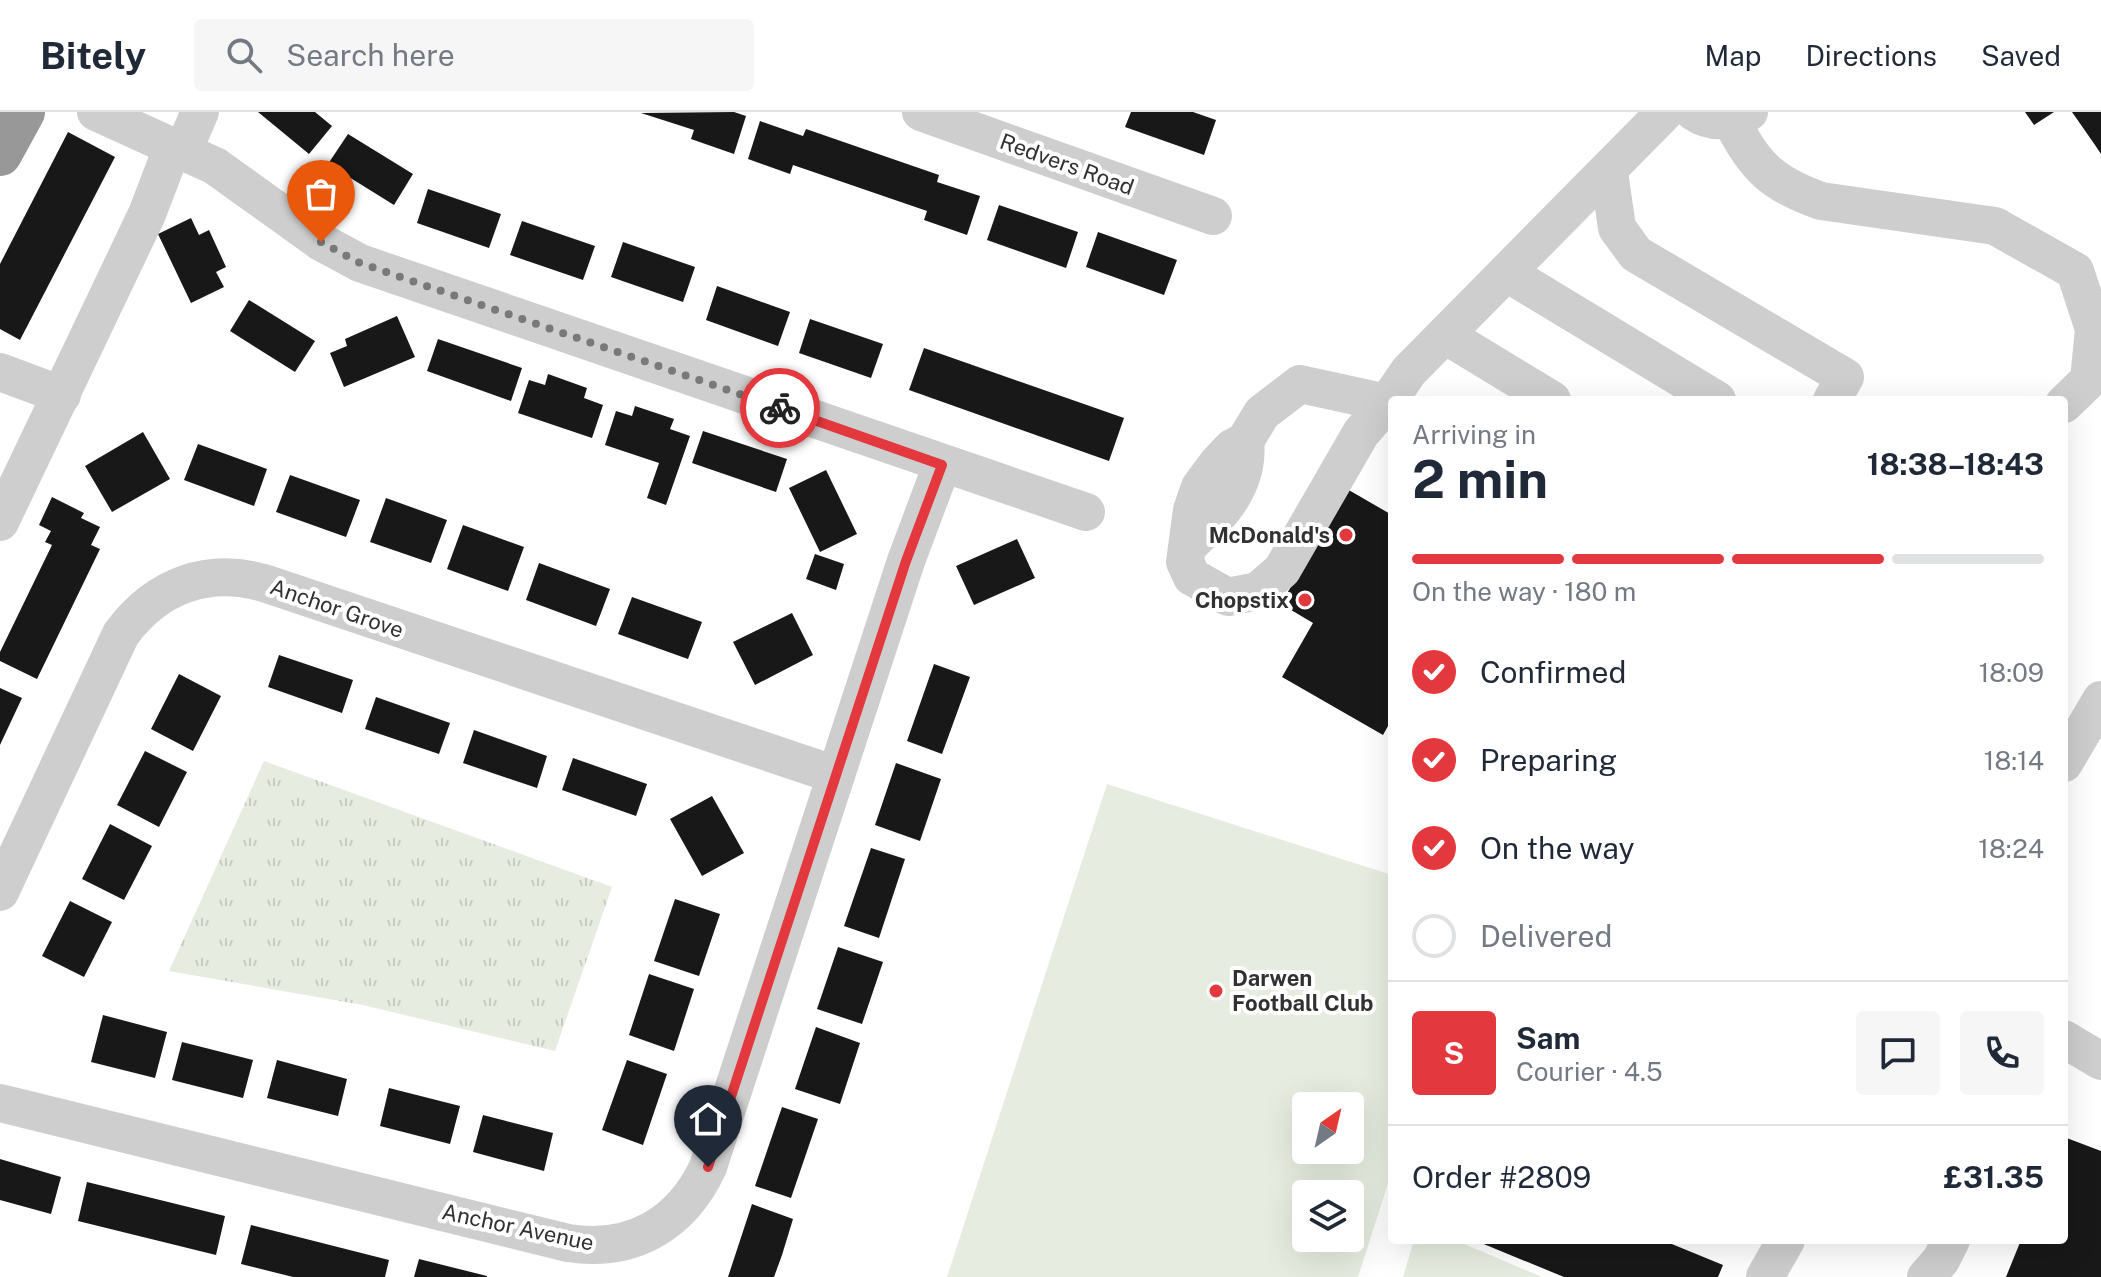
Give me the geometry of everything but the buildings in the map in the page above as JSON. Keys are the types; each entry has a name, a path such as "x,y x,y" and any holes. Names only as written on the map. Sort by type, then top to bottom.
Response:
{"highway":[{"path":"0,154 23,112"}],"street":[{"path":"96,112 215,166 321,242 360,263 1086,512"},
{"path":"0,522 178,148 200,112"},
{"name":"Redvers Road","path":"921,112 1213,216"},
{"path":"1395,396 1409,371 1665,112"},
{"path":"1694,112 1716,121 1740,116 1750,157 1794,192 1821,201 1995,226 2075,271 2093,296 2094,329 2089,380 2068,400"},
{"path":"1609,172 1617,228 1636,254 1838,389"},
{"path":"1507,273 1710,396"},
{"path":"1445,335 1545,396"},
{"path":"0,372 62,395"},
{"path":"1388,406 1300,384 1262,413 1245,441 1247,458 1239,486 1217,519 1190,544 1185,562 1192,577 1228,597 1258,591 1282,570 1361,433 1388,407"},
{"name":"Anchor Avenue","path":"0,1103 568,1243 606,1245 643,1237 683,1209 708,1167 836,775 942,465"},
{"name":"Anchor Grove","path":"0,892 121,634 150,601 188,581 208,577 228,576 267,584 836,775"},
{"path":"2068,756 2101,700"},
{"path":"2068,1041 2101,1061"},
{"path":"1926,1277 1941,1260 1949,1244"}],"green space":[{"path":"264,761 612,887 555,1051 363,1005 169,971"},
{"name":"Darwen Football Club","path":"1107,784 1388,874 1388,1183 1358,1277 947,1277"},
{"path":"1413,1244 1464,1244 1542,1277 1403,1277"}],"way so far":[{"path":"321,242 360,263 780,408"}],"place":[{"name":"McDonald's","path":"1346,535"},
{"name":"Chopstix","path":"1305,600"},
{"name":"Darwen Football Club","path":"1216,991"}],"route":[{"path":"708,1167 906,561 942,465 780,408"}]}
